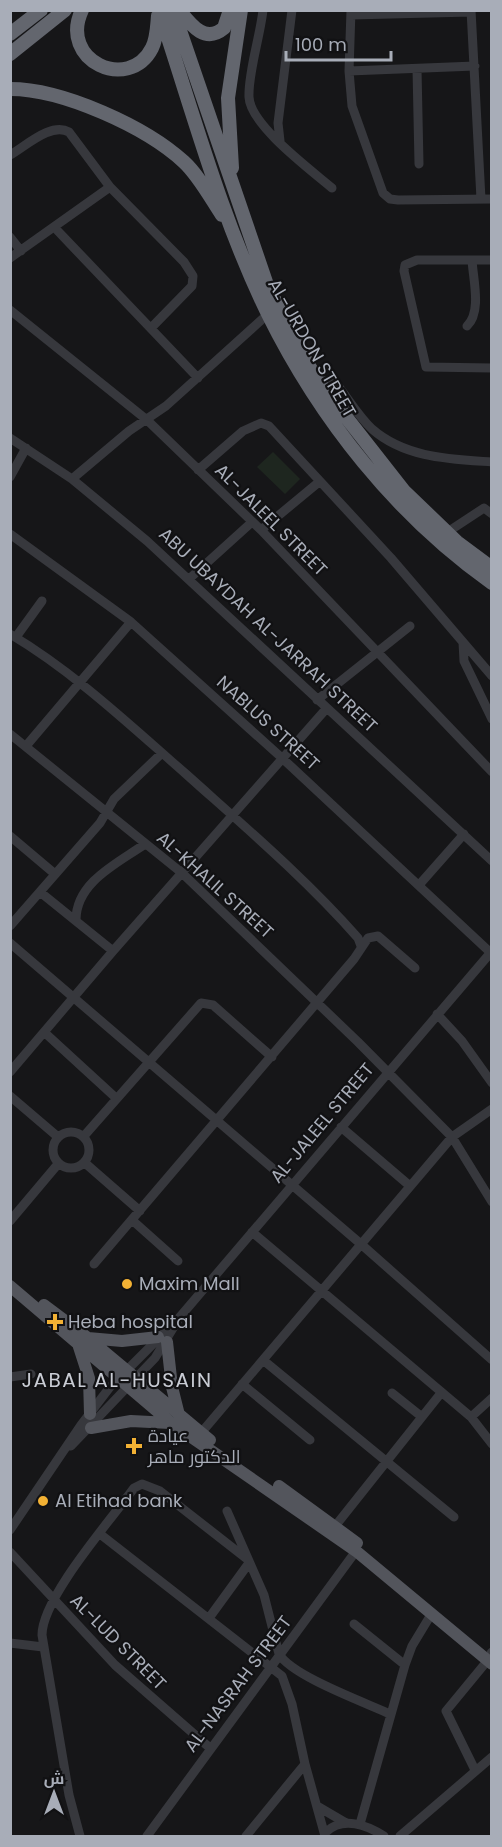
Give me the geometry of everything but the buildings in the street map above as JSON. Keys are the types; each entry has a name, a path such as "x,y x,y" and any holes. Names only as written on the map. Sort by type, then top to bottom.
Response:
{"highway":[{"path":"10,34 41,10"},
{"path":"10,54 65,10"},
{"path":"82,10 77,34 85,55 109,68 123,69 135,66 152,49 156,39 159,10"},
{"name":"AL-URDON STREET","path":"159,10 232,231 268,314 336,428 393,487 446,533 492,568"},
{"name":"AL-URDON STREET","path":"173,10 273,299 317,380 418,524 492,583"},
{"path":"180,10 192,26 204,34 211,35 224,28 230,10"},
{"path":"233,188 228,98 242,10"},
{"path":"10,89 48,95 94,109 136,130 168,150 191,170 232,231"}],"main road":[{"path":"10,1278 175,1420 357,1551 432,1613 491,1657"},
{"path":"10,1286 83,1342 163,1340 172,1387 175,1420"},
{"path":"83,1342 89,1378 90,1414"},
{"path":"91,1428 131,1421 175,1420 201,1433 336,1525 491,1657"}],"street":[{"path":"263,10 249,97 252,110 259,121 332,188"},
{"path":"280,141 278,123 292,10"},
{"path":"471,11 486,199 390,199 383,193 352,106 349,70 351,13 471,11"},
{"path":"349,70 475,66"},
{"path":"417,69 419,164"},
{"path":"10,155 46,133 65,130 110,187 184,262 193,276 192,286 151,328"},
{"path":"10,258 110,187"},
{"path":"55,228 198,378"},
{"path":"10,237 21,251"},
{"path":"467,326 472,321 475,310 472,260"},
{"path":"492,260 410,261 405,265 404,278 426,367 492,368"},
{"path":"10,326 14,313"},
{"name":"AL-JALEEL STREET","path":"14,313 147,420 261,530 492,772"},
{"path":"72,479 198,378 268,314"},
{"path":"317,380 334,381 367,424 395,444 436,457 492,462"},
{"path":"198,470 243,431 261,423 269,426 391,558 492,676"},
{"name":"ABU UBAYDAH AL-JARRAH STREET","path":"10,438 72,479 189,579 492,861"},
{"path":"10,477 26,448"},
{"path":"261,530 319,482"},
{"path":"446,533 484,508 492,514"},
{"path":"189,579 252,522"},
{"name":"NABLUS STREET","path":"10,534 131,622 491,952"},
{"path":"42,601 13,636 80,684 232,815 319,896 358,938 361,946"},
{"path":"26,746 131,622"},
{"path":"317,700 410,626"},
{"path":"463,642 464,661 492,719"},
{"path":"10,1072 326,708"},
{"name":"AL-KHALIL STREET","path":"10,734 182,873 452,1137 492,1202"},
{"path":"10,926 107,813 114,800 162,753"},
{"path":"419,885 464,834"},
{"path":"10,836 55,874"},
{"path":"76,920 78,903 92,883 145,844"},
{"path":"40,892 113,951"},
{"path":"94,1264 217,1123 354,959 368,938 378,936 415,968"},
{"path":"10,944 362,1245 492,1360"},
{"name":"AL-JALEEL STREET","path":"127,1379 163,1340 386,1072 491,952"},
{"path":"84,1136 146,1062 201,1003 213,1005 272,1057"},
{"path":"437,1014 462,1041 492,1083"},
{"path":"44,1032 116,1098"},
{"path":"10,1096 58,1137"},
{"path":"201,1433 452,1137 492,1109"},
{"path":"341,1127 410,1186"},
{"path":"71,1132 84,1136 90,1146 85,1163 72,1169 58,1164 52,1151 58,1137 71,1132"},
{"path":"85,1163 140,1211"},
{"path":"10,1221 58,1164"},
{"path":"132,1220 178,1261"},
{"path":"252,1232 471,1417 492,1444"},
{"path":"263,1360 454,1517"},
{"path":"10,1377 32,1374"},
{"path":"10,1530 90,1414 127,1379"},
{"path":"67,1449 91,1428 127,1379"},
{"path":"243,1384 310,1440"},
{"path":"392,1393 422,1417"},
{"path":"336,1525 441,1393"},
{"path":"471,1417 492,1398"},
{"path":"80,1836 69,1795 43,1647 43,1622 52,1599 134,1488 146,1484 160,1491 248,1561"},
{"path":"227,1511 268,1606 280,1657 289,1666 308,1676 390,1714"},
{"path":"100,1534 282,1676 288,1687 304,1764 325,1834 336,1825 346,1823 360,1824 384,1836"},
{"name":"AL-NASRAH STREET","path":"148,1836 210,1748 273,1668 357,1551"},
{"name":"AL-LUD STREET","path":"10,1552 126,1676 210,1748"},
{"path":"209,1618 248,1561"},
{"path":"360,1824 405,1665 412,1646 432,1613"},
{"path":"354,1624 405,1665"},
{"path":"10,1643 43,1647"},
{"path":"475,1770 446,1711 491,1657"},
{"path":"400,1836 492,1757"},
{"path":"246,1836 304,1764"},
{"path":"317,1806 346,1823"}],"shaded area":[{"path":"273,452 300,479 285,494 257,467"}],"place":[{"name":"Maxim Mall","path":"127,1284"},
{"name":"Heba hospital","path":"55,1322"},
{"name":"عيادة الدكتور ماهر","path":"134,1446"},
{"name":"Al Etihad bank","path":"43,1501"}],"district":[{"name":"JABAL AL-HUSAIN","path":"117,1380"}]}
